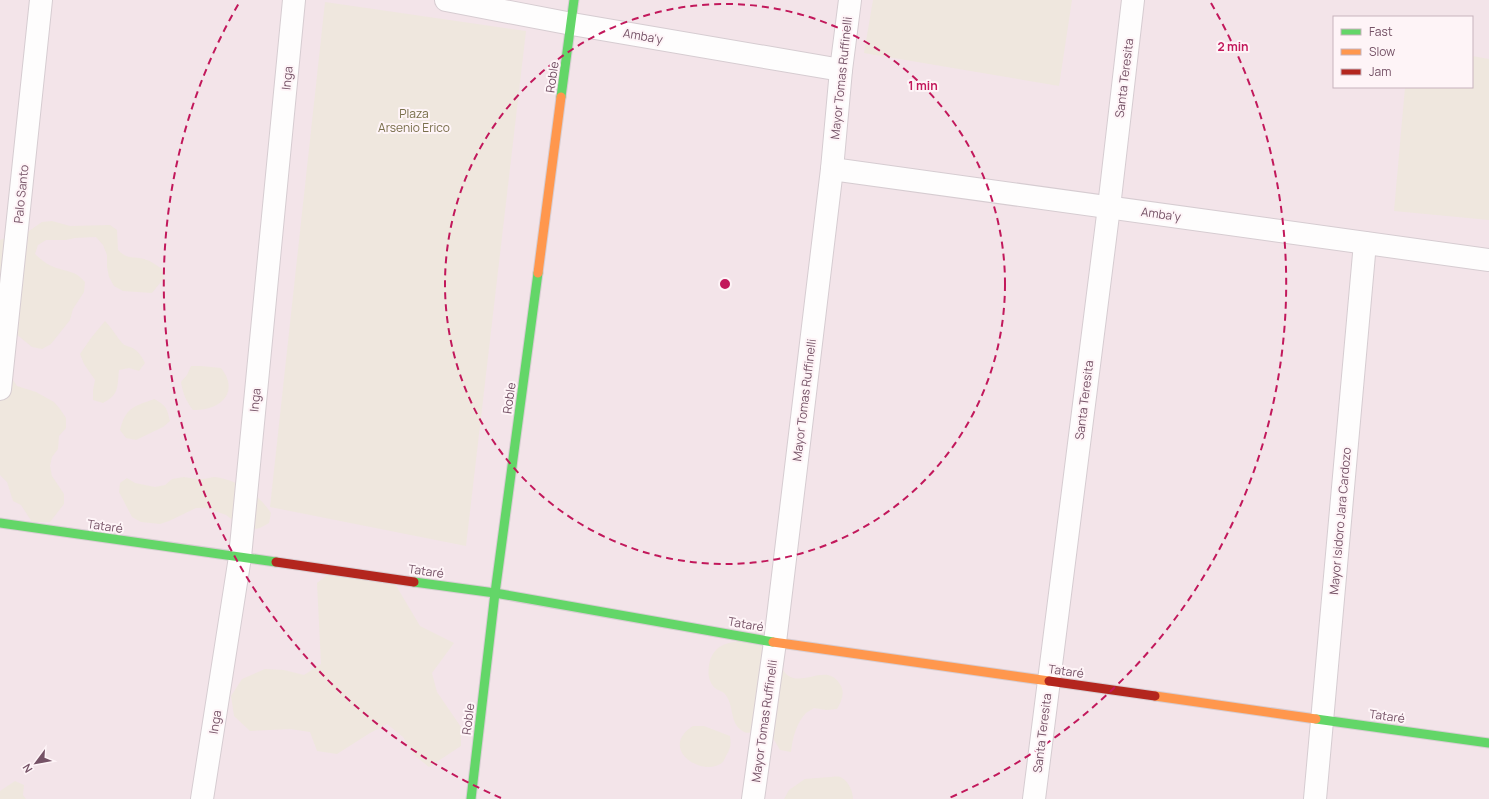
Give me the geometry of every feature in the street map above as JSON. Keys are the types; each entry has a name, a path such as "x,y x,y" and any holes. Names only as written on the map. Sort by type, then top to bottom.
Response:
{"street":[{"name":"Palo Santo","path":"0,389 41,0"},
{"name":"Inga","path":"202,799 240,557 294,0"},
{"name":"Amba'y","path":"446,0 572,24 841,70"},
{"name":"Roble","path":"471,799 495,593 574,0"},
{"name":"Mayor Tomas Ruffinelli","path":"753,799 775,642 832,169 841,70 850,0"},
{"name":"Santa Teresita","path":"1034,799 1109,207 1133,0"},
{"name":"Amba'y","path":"832,169 1489,260"},
{"name":"Mayor Isidoro Jara Cardozo","path":"1315,799 1365,242"},
{"name":"Tataré","path":"0,523 495,593 775,642 1489,743"}],"shaded area":[{"path":"0,0 1489,0 1489,799 0,799"}],"green space":[{"path":"873,0 1072,0 1059,86 864,53"},
{"name":"Plaza Arsenio Erico","path":"325,2 526,31 466,546 270,507"},
{"path":"1473,56 1489,59 1489,220 1394,211 1405,88 1473,88"},
{"path":"52,221 70,226 110,225 117,230 118,250 121,253 153,263 162,269 164,278 152,293 123,291 114,286 109,277 107,255 103,245 96,237 46,240 38,245 35,254 50,265 74,273 85,282 84,292 73,309 70,320 51,344 42,349 32,347 15,333 0,325 0,240 16,233 26,233 42,222"},
{"path":"105,321 122,343 137,352 145,363 139,371 129,368 119,370 117,390 108,400 103,403 93,400 95,380 84,364 80,354"},
{"path":"191,366 221,368 227,377 229,385 228,393 219,404 202,410 193,410 185,397 181,382 187,375"},
{"path":"0,368 6,370 17,386 36,392 54,402 66,418 66,428 59,436 58,449 52,457 50,466 52,476 64,494 64,504 50,522 32,522 21,505 13,501 7,482 0,475"},
{"path":"154,399 165,407 170,421 163,427 136,440 126,438 120,430 122,422 128,412 136,406"},
{"path":"184,477 202,479 215,477 232,481 247,489 266,506 271,513 269,523 260,528 251,530 242,527 226,515 207,508 196,508 160,524 141,522 132,517 119,492 120,483 127,478 135,483 155,487 165,485 172,479"},
{"path":"333,570 391,577 420,626 454,643 432,673 437,692 461,727 461,746 429,767 414,755 403,737 387,724 337,754 317,751 310,732 290,729 250,731 234,716 231,696 242,679 265,669 284,670 304,675 321,664 317,583"},
{"path":"751,639 774,655 785,673 790,677 799,679 819,675 831,676 841,686 843,692 842,698 837,709 826,710 814,708 807,712 803,717 792,742 791,752 780,750 770,733 762,731 747,733 743,732 735,723 730,703 725,694 715,688 709,679 709,665 711,657 719,647 724,644"},
{"path":"693,726 704,726 730,736 730,747 723,762 715,766 705,767 687,759 682,752 680,744 683,735"},
{"path":"830,777 843,778 851,789 853,799 784,799 789,790 805,779"},
{"path":"15,781 24,785 23,795 26,799 0,799 0,791"}],"traffic: fast":[{"path":"561,97 574,0"},
{"path":"471,799 495,593 538,273"},
{"path":"0,523 276,562"},
{"path":"414,582 495,593 773,642"},
{"path":"1316,719 1489,743"}],"traffic: slow":[{"path":"538,273 561,97"},
{"path":"773,642 1049,681"},
{"path":"1155,696 1316,719"}],"traffic: jam":[{"path":"276,562 414,582"},
{"path":"1049,681 1155,696"}]}
